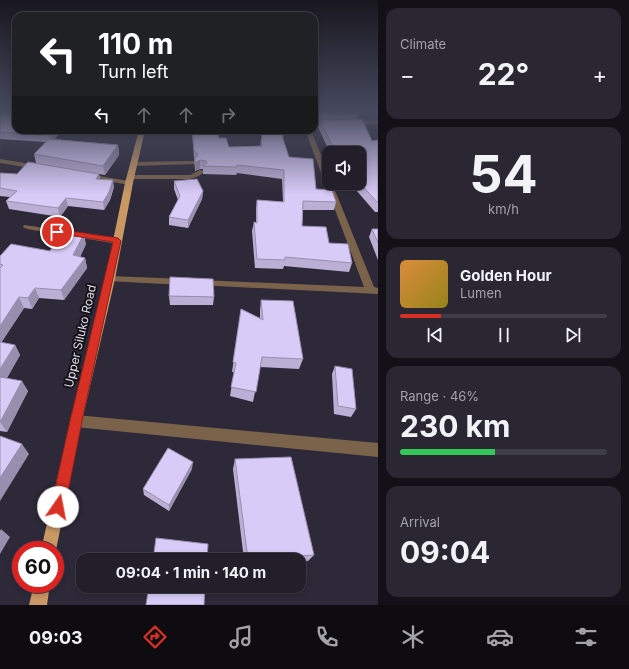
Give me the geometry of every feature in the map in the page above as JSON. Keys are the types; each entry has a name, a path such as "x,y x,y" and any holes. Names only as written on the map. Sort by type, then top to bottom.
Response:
{"main road":[{"name":"Upper Siluko Road","path":"51,541 76,421 110,279 133,164 140,139"},
{"path":"38,605 40,593"}],"street":[{"path":"110,279 374,290 312,139"},
{"path":"0,161 46,169"},
{"path":"133,164 194,163"},
{"path":"76,174 130,180 190,177 198,175 202,171"},
{"path":"27,227 118,241"},
{"path":"76,421 378,450"}],"building":[{"path":"49,139 118,145 103,166 34,154"},
{"path":"193,139 226,139 229,147 262,146 261,139 283,139 289,157 313,159 316,189 332,190 336,202 303,201 302,226 326,227 329,243 348,244 352,263 285,257 285,260 257,259 254,222 257,223 257,200 284,202 284,170 237,165 237,167 203,166 207,163 206,161 200,160 195,163 195,157 197,157 198,154 194,151"},
{"path":"329,139 378,140 378,203 366,190 366,146 333,146"},
{"path":"28,162 99,174 96,179 113,180 109,192 103,202 66,198 58,208 6,201 17,191 0,188 0,173 17,174"},
{"path":"197,179 203,191 188,220 169,217 180,196 174,181"},
{"path":"372,229 378,229 378,243"},
{"path":"60,232 84,234 73,255 85,258 61,290 35,288 28,298 19,297 0,326 0,268 3,265 0,264 0,256 11,244 50,251"},
{"path":"170,277 213,279 214,297 169,296"},
{"path":"261,300 293,301 303,359 262,357 256,392 231,387 236,363 233,362 241,309 263,320"},
{"path":"0,342 15,345 0,369"},
{"path":"335,366 352,369 356,409 338,406"},
{"path":"0,377 22,381 0,422"},
{"path":"0,436 22,444 0,478"},
{"path":"168,448 193,462 169,505 143,489"},
{"path":"291,457 314,555 306,555 306,553 247,553 235,459"},
{"path":"156,538 208,544 207,553 154,553"},
{"path":"148,593 205,593 204,605 146,605"}],"route":[{"path":"57,232 118,241 76,421 58,507"}]}
